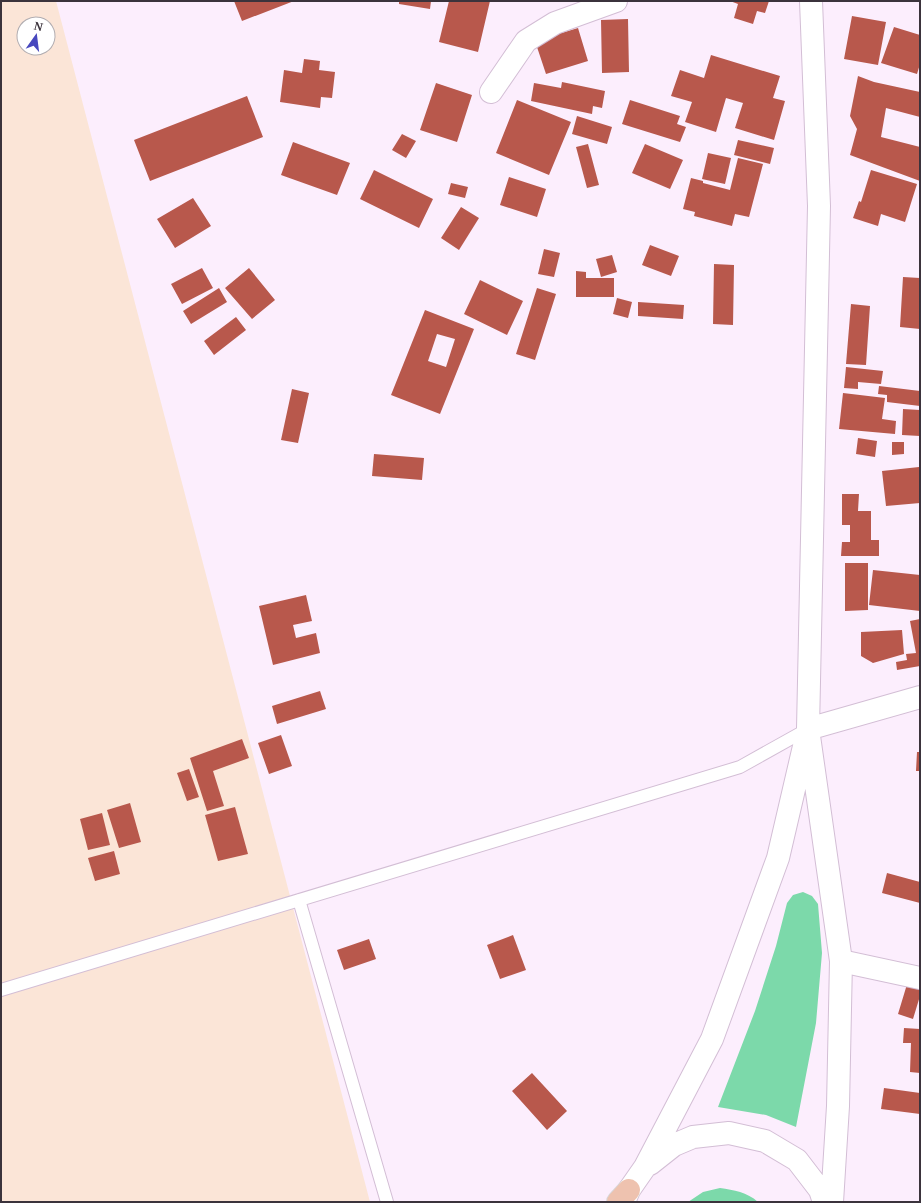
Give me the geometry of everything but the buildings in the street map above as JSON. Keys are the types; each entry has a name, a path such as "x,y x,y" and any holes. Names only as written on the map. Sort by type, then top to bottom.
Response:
{"main road":[{"path":"491,92 526,41 555,23 616,1"},
{"path":"811,1 819,206 808,729 841,961 838,1106 832,1202"},
{"path":"808,729 920,697"},
{"path":"624,1198 645,1167 714,1032 778,858 808,729"},
{"path":"841,961 920,978"},
{"path":"645,1167 674,1145 693,1137 729,1133 765,1141 797,1160 820,1190 824,1202"}],"lane":[{"path":"1,990 740,767 808,729"},
{"path":"299,900 387,1202"}],"shaded area":[{"path":"1,1 56,1 370,1202 1,1202"}],"green space":[{"path":"803,892 812,896 818,904 822,953 816,1023 796,1127 766,1115 718,1107 755,1011 776,946 787,903 793,895"},
{"path":"720,1188 745,1194 758,1202 688,1202 703,1192"}]}
